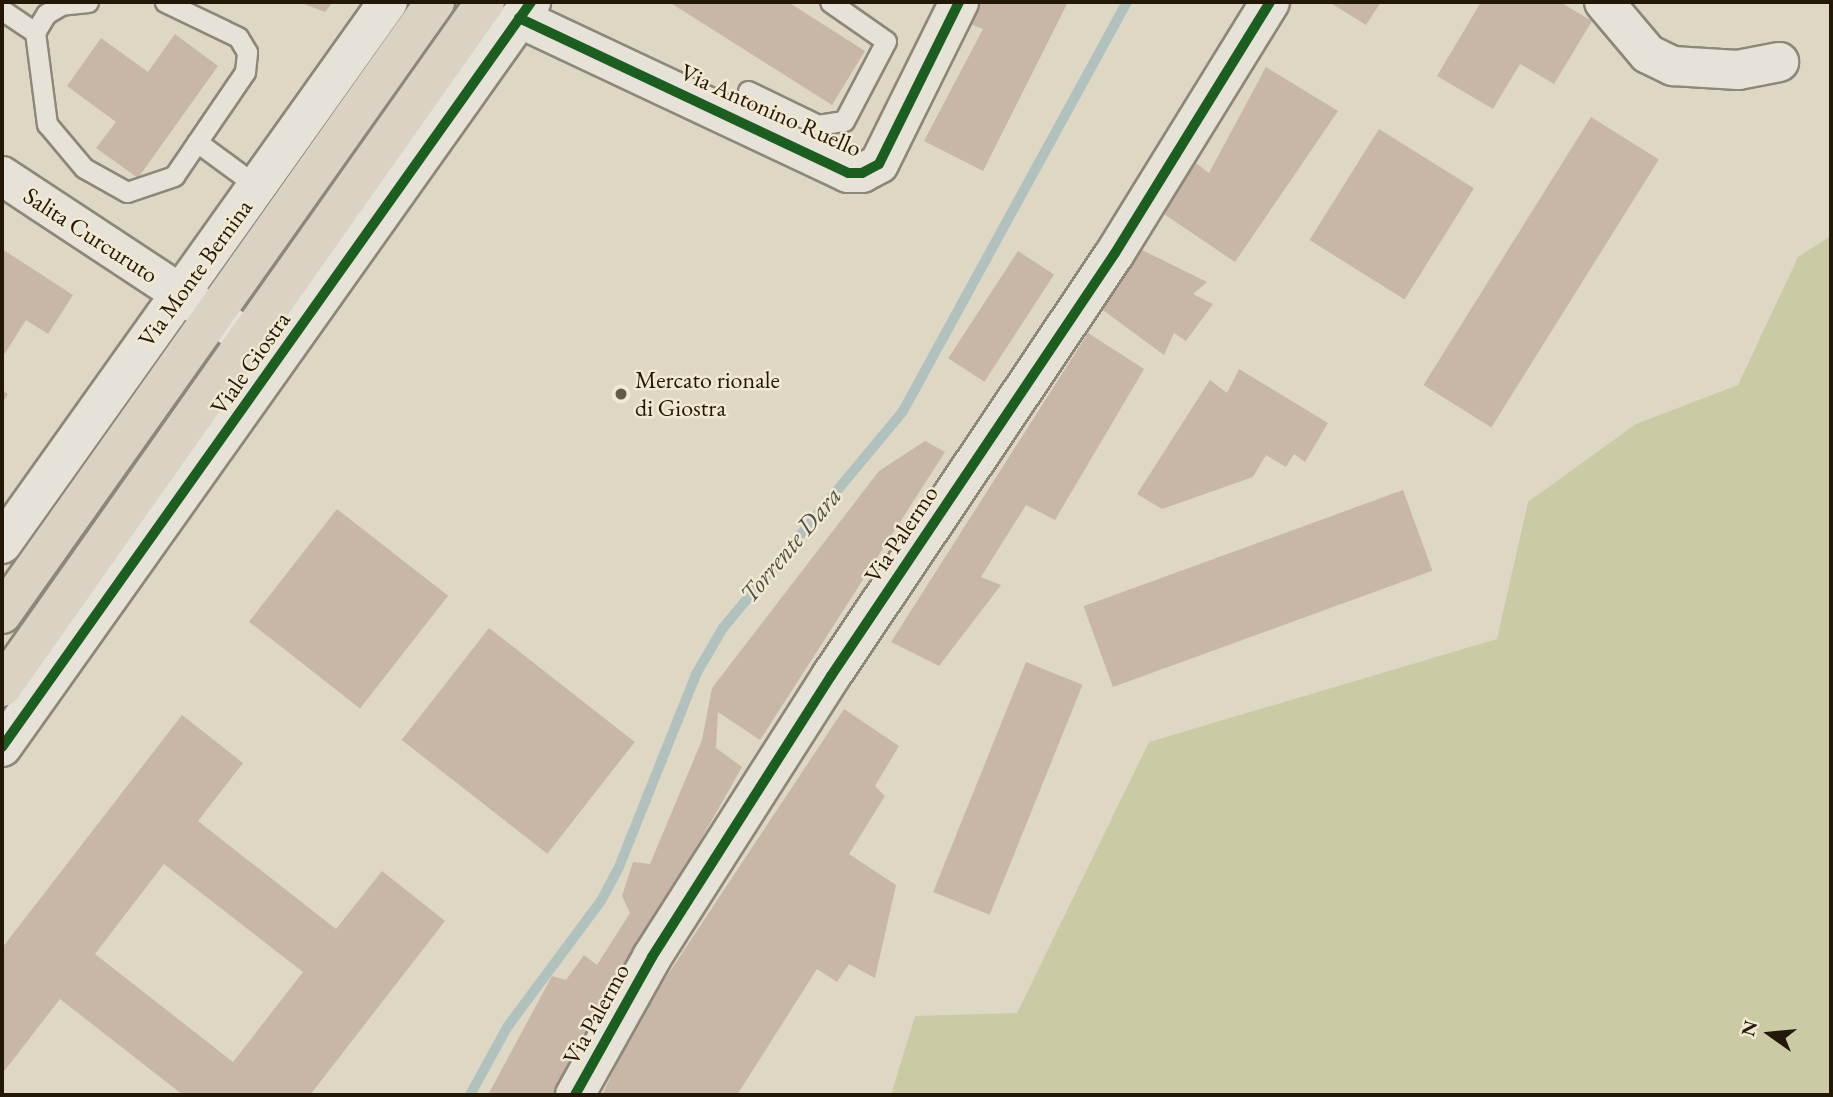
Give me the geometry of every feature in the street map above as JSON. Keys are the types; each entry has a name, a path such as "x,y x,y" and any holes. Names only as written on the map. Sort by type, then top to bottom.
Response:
{"main road":[{"path":"2,614 435,2"},
{"name":"Viale Giostra","path":"2,687 263,349 485,2"}],"street":[{"name":"Via Monte Bernina","path":"2,544 388,2"},
{"name":"Via Antonino Ruello","path":"525,10 848,173 862,173 879,164 959,2"},
{"name":"Via Palermo","path":"575,1095 603,1039 667,933 831,676 1115,253 1270,2"},
{"path":"1604,2 1648,54 1673,66 1738,70 1779,62"},
{"name":"Viale Giostra","path":"2,747 263,349 525,10"},
{"name":"Salita Curcuruto","path":"2,176 263,349"}],"lane":[{"path":"88,2 53,9 35,32 47,124 84,168 127,192 174,176 245,72 247,52 238,37 218,23 164,2"},
{"name":"Via Antonino Ruello","path":"748,91 818,125 844,121 886,41 830,2"},
{"path":"2,10 35,32"},
{"path":"197,142 257,186"}],"green space":[{"path":"1831,236 1831,1095 891,1095 915,1016 1017,1013 1149,742 1497,639 1528,502 1636,424 1738,385 1798,257"}],"building":[{"path":"299,2 333,2 325,12"},
{"path":"669,2 788,2 865,51 832,105"},
{"path":"981,2 1068,2 983,171 924,141 983,29 968,23"},
{"path":"1329,2 1381,2 1366,25"},
{"path":"1481,2 1560,2 1592,21 1554,84 1520,64 1493,109 1437,76"},
{"path":"175,34 218,66 138,178 96,148 116,122 67,86 101,38 148,72"},
{"path":"1266,67 1338,111 1235,262 1164,214 1192,160 1209,173"},
{"path":"1591,117 1659,159 1491,427 1424,385"},
{"path":"1379,129 1474,188 1405,299 1310,240"},
{"path":"2,249 73,295 48,334 26,320 2,358"},
{"path":"1142,250 1207,282 1193,294 1213,304 1186,341 1174,333 1164,355 1100,308"},
{"path":"1018,251 1054,274 984,382 948,358"},
{"path":"1088,333 1144,369 1055,520 1026,505 981,577 1001,585 939,666 891,642"},
{"path":"1239,369 1328,423 1305,462 1294,454 1286,467 1266,455 1253,477 1162,509 1137,494 1210,380 1227,393"},
{"path":"2,390 8,394 2,404"},
{"path":"925,441 945,452 760,740 718,712 716,748 742,767 556,1095 488,1095 552,976 566,980 584,955 597,965 630,913 622,896 633,862 650,864 702,740 712,688 879,471"},
{"path":"1403,490 1432,571 1113,687 1084,606"},
{"path":"337,509 448,596 360,708 249,622"},
{"path":"489,628 635,742 547,854 402,740"},
{"path":"1026,662 1083,685 990,915 933,892"},
{"path":"844,709 899,746 875,786 885,796 849,854 896,885 875,978 849,964 837,982 817,969 737,1095 602,1095 637,1021"},
{"path":"182,715 243,763 198,821 336,929 382,871 445,921 310,1095 183,1095 60,999 2,1074 2,948","holes":["164,864 303,972 233,1062 95,954"]}],"waterway":[{"name":"Torrente Dara","path":"470,1095 508,1026 601,901 619,867 696,674 723,628 903,411 1127,2"}],"cycle path":[{"path":"2,747 531,2"},
{"path":"519,18 848,173 862,173 879,164 959,2"},
{"path":"575,1095 652,957 831,676 1115,253 1270,2"}],"place":[{"name":"Mercato rionale di Giostra","path":"621,394"}]}
